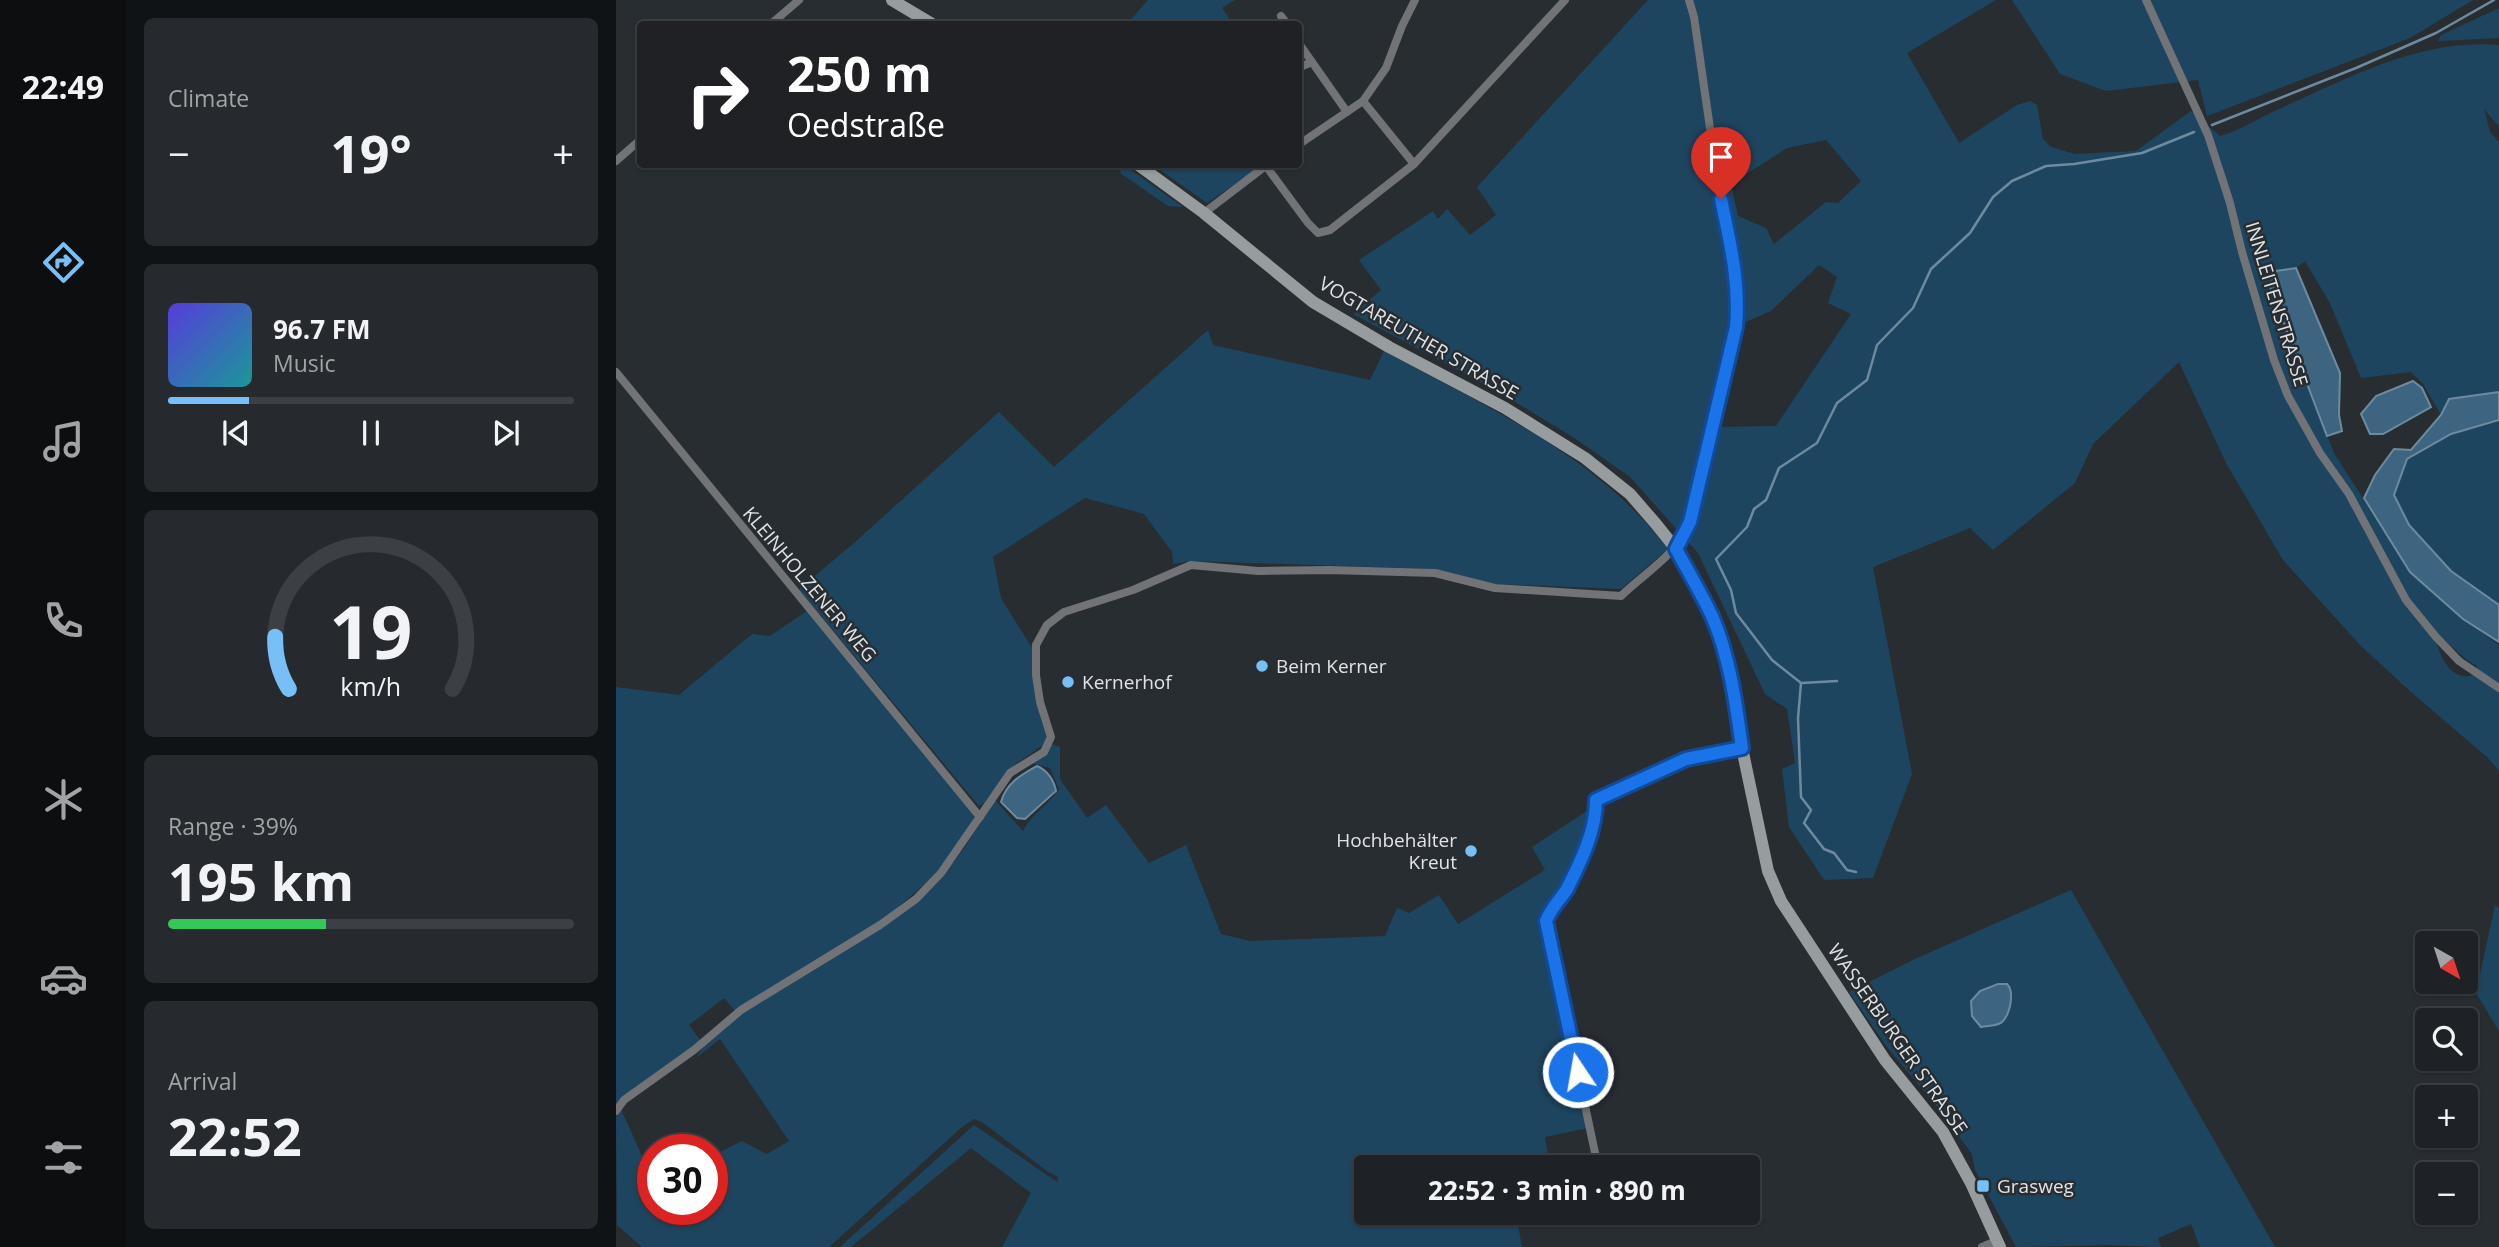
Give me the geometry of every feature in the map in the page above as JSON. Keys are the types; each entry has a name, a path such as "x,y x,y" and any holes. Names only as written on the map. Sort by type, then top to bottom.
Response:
{"main road":[{"path":"892,0 927,21"},
{"name":"VOGTAREUTHER STRASSE","path":"1142,168 1204,213 1313,302 1505,408 1585,458 1630,494 1676,549"},
{"name":"WASSERBURGER STRASSE","path":"1676,549 1712,617 1720,641 1735,700 1742,748 1768,871 1781,901 1885,1060 1943,1132 1971,1183 1998,1244"}],"street":[{"path":"774,21 799,0"},
{"path":"1302,142 1363,101 1386,68 1415,0"},
{"path":"1269,168 1308,223 1318,233 1330,230 1413,164 1565,0"},
{"path":"616,1111 624,1100 694,1050 741,1010 880,925 916,899 941,873 1010,773 1044,752 1051,737 1035,676 1035,645 1047,625 1064,612 1133,590 1191,565 1258,571 1330,569 1435,573 1495,588 1621,596 1676,549 1690,522 1738,309 1736,270 1721,199 1694,17 1689,0"},
{"name":"INNLEITENSTRASSE","path":"2146,0 2208,135 2274,360 2288,396 2320,453 2349,494 2406,600 2459,661 2499,688"},
{"path":"1281,16 1285,21"},
{"path":"1302,48 1347,112"},
{"path":"1302,66 1312,62"},
{"path":"1363,101 1413,164"},
{"path":"616,161 637,143"},
{"path":"1204,213 1263,168"},
{"name":"KLEINHOLZENER WEG","path":"616,372 980,817"},
{"path":"1595,1155 1546,921 1551,908 1565,892 1587,847 1596,800 1686,759 1742,748"},
{"path":"1982,1247 1998,1244"}],"shaded area":[{"path":"1148,0 1235,0 1222,8 1231,21 1130,21"},
{"path":"1648,0 1996,0 1907,53 1959,143 2017,105 2030,101 2037,105 2043,139 2051,147 2075,154 2136,151 2191,111 2220,136 2358,73 2413,54 2470,44 2499,45 2499,127 2484,109 2490,132 2499,142 2499,392 2449,399 2441,415 2423,384 2411,372 2361,378 2330,303 2305,261 2296,268 2276,271 2270,287 2334,453 2410,572 2463,619 2499,645 2499,771 2488,758 2360,645 2283,560 2226,463 2179,362 2093,444 2075,483 1993,550 1970,528 1873,567 1912,774 1873,878 1824,880 1789,827 1782,769 1795,763 1787,709 1765,694 1698,553 1630,477 1576,439 1504,395 1353,314 1381,290 1359,260 1433,211 1438,219 1447,209 1470,235 1496,215 1477,187","holes":["1826,140 1861,181 1838,203 1826,202 1774,244 1766,228 1738,216 1731,184 1787,148","1819,265 1837,277 1828,303 1851,314 1776,426 1718,427 1743,323 1771,311","2442,640 2451,646 2477,666 2476,674 2461,676 2455,673 2442,658 2437,644"]},
{"path":"2012,0 2473,0 2410,38 2207,116 2198,80 2106,91 2060,74"},
{"path":"2499,8 2499,38 2438,41 2441,35"},
{"path":"1122,168 1128,168 1183,207 1168,206 1120,173"},
{"path":"1157,168 1259,168 1207,203"},
{"path":"2296,268 2340,373 2339,415 2342,431 2327,436 2270,287 2276,271"},
{"path":"1208,330 1213,345 1370,380 1384,351 1500,413 1574,460 1640,516 1668,549 1621,589 1496,584 1434,569 1192,561 1173,564 1172,552 1144,514 1085,498 993,557 1001,598 1032,648 1034,675 1048,736 1046,743 1013,766 979,806 799,589 999,412 1054,467"},
{"path":"2413,381 2422,388 2431,407 2383,434 2370,434 2361,414 2376,396"},
{"path":"2499,392 2499,420 2451,434 2407,459 2394,495 2409,525 2451,571 2499,605 2499,642 2463,619 2410,572 2364,498 2375,475 2394,449 2411,450 2441,415 2449,399"},
{"path":"2499,420 2499,605 2451,571 2409,525 2394,495 2406,460 2451,434"},
{"path":"807,611 972,813 974,817 971,826 935,875 897,908 868,929 735,1011 724,998 689,1025 700,1040 691,1049 616,1104 616,687 679,695 752,634 770,636"},
{"path":"1051,744 1060,747 1060,779 1087,818 1106,805 1149,863 1186,845 1221,934 1250,941 1385,936 1397,908 1409,913 1439,895 1458,924 1545,870 1532,847 1593,807 1584,846 1562,893 1548,908 1541,926 1588,1128 1545,1137 1548,1155 1354,1155 1354,1225 1518,1225 1522,1247 1002,1247 1031,1193 971,1148 851,1247 840,1247 974,1125 1057,1182 1058,1177 974,1119 829,1247 642,1247 617,1225 616,1117 621,1109 637,1145 637,1225 728,1225 728,1148 742,1141 767,1154 789,1141 720,1039 696,1058 706,1043 732,1019 937,883 963,850 995,800 1023,831 1059,789 1050,768 1031,763"},
{"path":"1037,766 1049,776 1056,791 1025,819 1017,818 1001,802 1003,795 1015,780"},
{"path":"2071,890 2275,1247 2200,1247 2191,1224 2158,1238 2161,1247 2016,1247 1975,1170 1972,1154 1887,1047 1849,992 1915,959","holes":["1998,984 2007,984 2013,997 2003,1019 1981,1027 1972,1016 1971,1000 1981,991"]},
{"path":"2495,905 2499,908 2499,1031 2477,994"},
{"path":"1998,984 2007,984 2011,992 2008,1013 2001,1023 1981,1027 1972,1016 1971,1001 1980,991"}],"waterway":[{"path":"2212,125 2436,33 2494,0"},
{"path":"1856,872 1847,870 1834,853 1824,849 1804,823 1811,810 1801,797 1798,718 1801,683 1772,660 1736,613 1731,590 1716,559 1747,527 1754,509 1766,500 1779,468 1817,443 1837,403 1867,380 1877,345 1913,308 1931,269 1970,233 1993,197 2012,181 2046,166 2142,153 2194,132"},
{"path":"1802,683 1837,681"}],"place":[{"name":"Beim Kerner","path":"1262,666"},
{"name":"Kernerhof","path":"1068,682"},
{"name":"Hochbehälter Kreut","path":"1471,851"},
{"name":"Grasweg","path":"1983,1186"}],"route":[{"path":"1578,1072 1546,921 1551,908 1565,892 1587,847 1596,800 1686,759 1742,748 1735,700 1720,641 1712,617 1676,549 1690,522 1736,327 1736,270 1721,199"}]}
